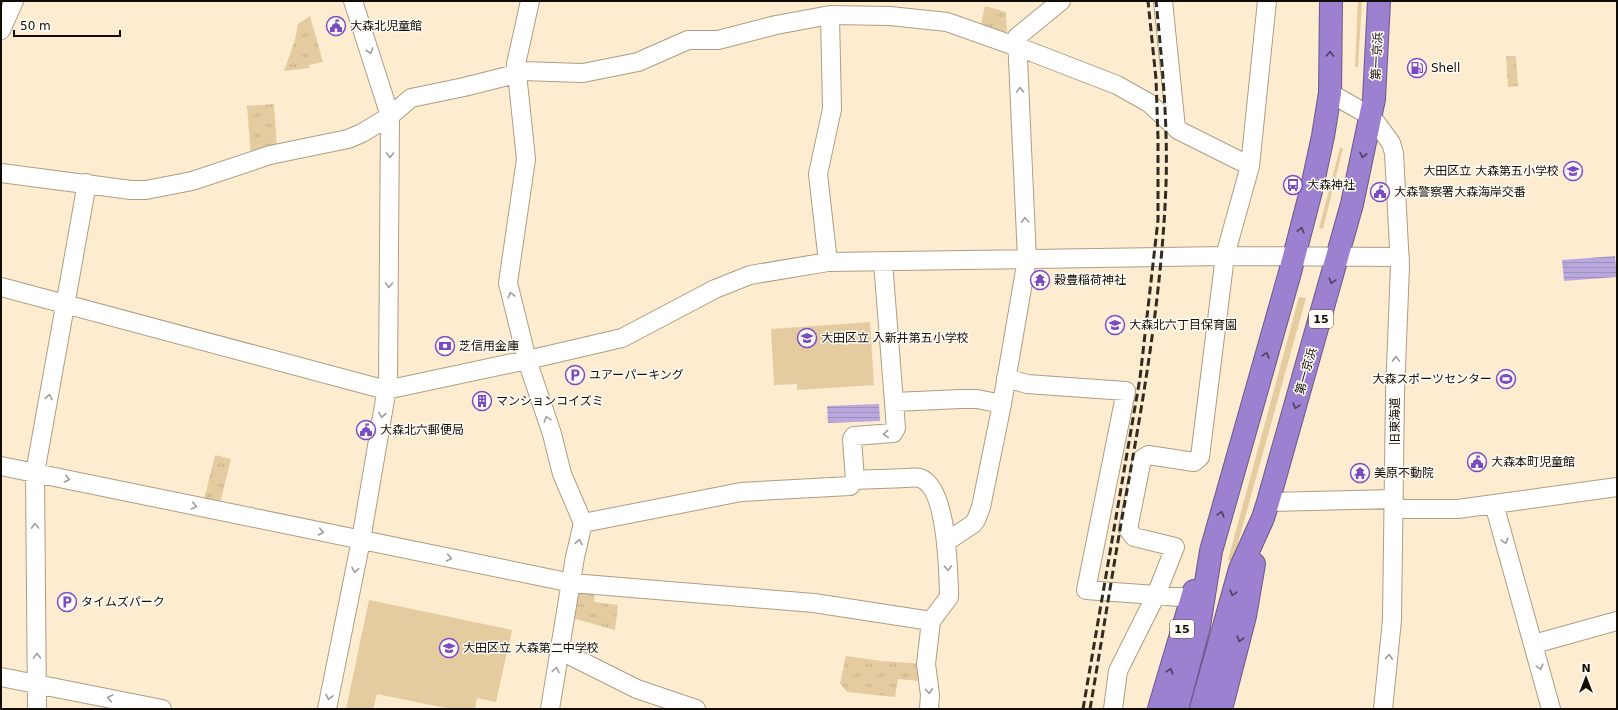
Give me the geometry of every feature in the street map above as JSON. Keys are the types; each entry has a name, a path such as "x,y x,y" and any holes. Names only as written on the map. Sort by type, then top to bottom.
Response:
{"highway":[{"name":"15","path":"1177,709 1199,626 1211,551 1312,187 1323,136 1330,93 1331,1"},
{"name":"第一京浜","path":"1201,709 1240,569 1265,510 1352,204 1372,117 1379,1"},
{"name":"15","path":"1221,709 1246,616 1265,510"},
{"name":"15","path":"1160,709 1191,598 1211,551"}],"street":[{"path":"1,30 14,1"},
{"path":"327,709 361,540 388,382 390,116 352,1"},
{"path":"530,1 517,59 526,159 508,283 527,360 552,434 562,474 583,523 559,650 550,709"},
{"path":"946,542 973,524 979,515 1002,404 1027,259 1017,37 1061,1"},
{"path":"1163,1 1176,128"},
{"path":"1113,709 1118,671 1156,595 1175,548 1174,546 1134,537 1128,530 1142,460 1148,455 1194,462 1200,457 1225,256 1250,166 1267,1"},
{"path":"1,173 87,183 131,190 146,190 192,181 270,155 348,139 362,134 390,116 411,98 464,87 512,75 517,72 583,73 638,62 688,40 718,40 776,25 830,14 891,8 947,22 1018,47 1117,86 1149,103 1176,128 1250,166"},
{"path":"828,262 818,174 832,109 830,14"},
{"name":"旧東海道","path":"1330,93 1372,117 1391,143 1394,153 1400,257 1392,620 1383,709"},
{"path":"37,709 35,473 87,183"},
{"path":"1,287 386,390 622,338 714,289 750,275 828,262 1225,256 1400,257"},
{"path":"583,523 742,492 850,486 855,480 852,438 854,436 893,433 896,428 883,262"},
{"path":"1006,378 1027,384 1126,392 1086,590 1191,598"},
{"path":"894,402 977,399 1002,404"},
{"path":"1,466 572,583 796,601 931,621"},
{"path":"855,480 920,478 929,485 936,497 942,515 946,542 949,597 931,621 926,664 930,695 929,709"},
{"path":"1265,510 1394,504 1458,509 1617,487"},
{"path":"1494,504 1551,709"},
{"path":"1534,644 1617,621"},
{"path":"559,650 637,689 696,709"},
{"path":"1,676 162,709"}],"green space":[{"path":"1358,1 1362,1 1358,67 1355,67"},
{"path":"985,6 1006,12 1007,35 981,25"},
{"path":"310,16 323,62 309,65 310,68 284,71 295,40 298,24"},
{"path":"1506,56 1516,56 1518,86 1508,87"},
{"path":"274,104 277,148 251,157 247,106"},
{"path":"1340,148 1343,148 1323,229 1319,228"},
{"path":"1299,297 1306,298 1233,561 1228,560"},
{"path":"870,322 874,385 797,390 797,384 774,385 771,329"},
{"path":"215,455 231,459 219,507 203,504"},
{"path":"578,588 595,588 594,602 618,605 615,630 572,618"},
{"path":"369,600 512,630 496,702 477,698 475,709 451,709 377,694 373,709 346,709"},
{"path":"846,656 881,661 926,664 928,682 898,679 895,697 847,692 840,683"}],"shaded area":[{"path":"1615,256 1617,277 1564,281 1562,260"},
{"path":"879,404 880,421 828,423 827,406"}],"railway":[{"path":"1083,709 1140,378 1158,220 1156,79 1148,1"},
{"path":"1090,709 1144,393 1156,310 1164,226 1166,138 1156,1"}],"place":[{"name":"大森北児童館","path":"336,26"},
{"name":"Shell","path":"1417,68"},
{"name":"大田区立 大森第五小学校","path":"1573,171"},
{"name":"大森神社","path":"1293,185"},
{"name":"大森警察署大森海岸交番","path":"1380,192"},
{"name":"穀豊稲荷神社","path":"1040,280"},
{"name":"大森北六丁目保育園","path":"1115,325"},
{"name":"大田区立 入新井第五小学校","path":"807,338"},
{"name":"芝信用金庫","path":"445,346"},
{"name":"ユアーパーキング","path":"575,375"},
{"name":"大森スポーツセンター","path":"1506,379"},
{"name":"マンションコイズミ","path":"482,401"},
{"name":"大森北六郵便局","path":"366,430"},
{"name":"大森本町児童館","path":"1477,462"},
{"name":"美原不動院","path":"1360,473"},
{"name":"タイムズパーク","path":"67,602"},
{"name":"大田区立 大森第二中学校","path":"449,648"}]}
